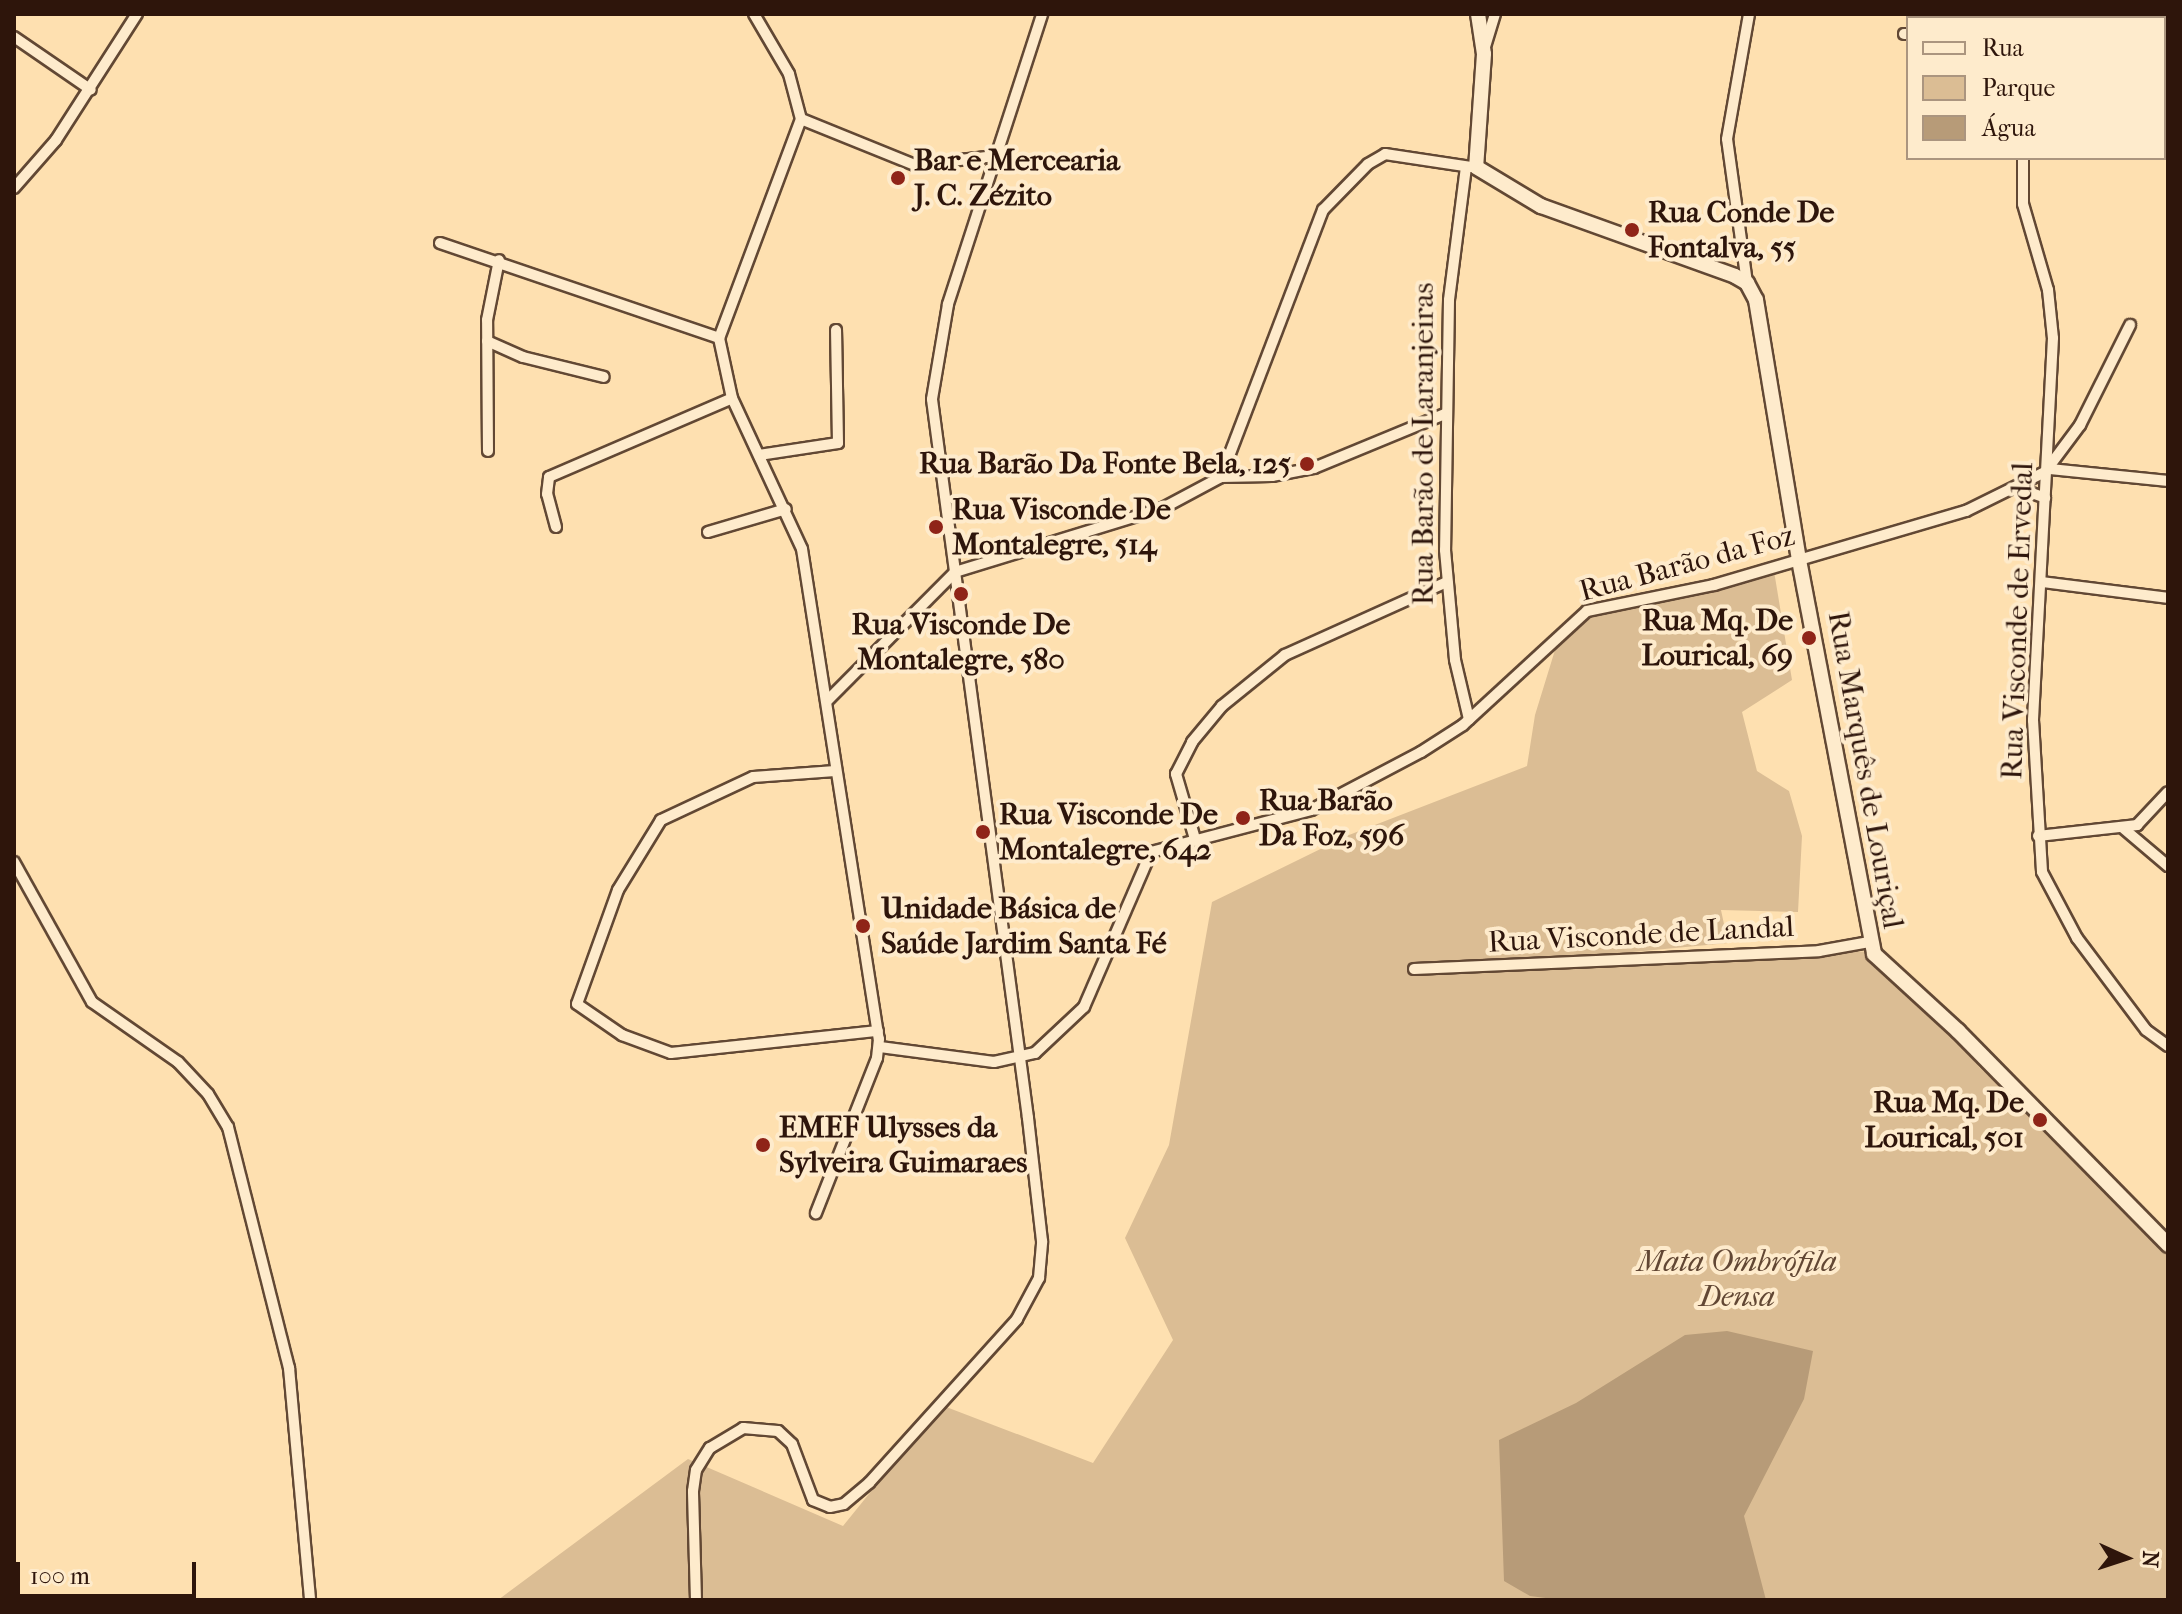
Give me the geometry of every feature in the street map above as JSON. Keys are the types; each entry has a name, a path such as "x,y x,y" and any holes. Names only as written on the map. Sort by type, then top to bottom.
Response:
{"main road":[{"path":"1478,14 1484,50"},
{"name":"Rua Barão de Laranjeiras","path":"1471,167 1484,50"},
{"path":"1471,167 1541,206 1747,283"},
{"name":"Rua Marquês de Louriçal","path":"1747,283 1756,300 1766,349 1799,560 1869,942 1874,954 1958,1031 2168,1245"}],"street":[{"path":"14,188 91,90 137,14"},
{"path":"754,14 789,74 801,119 719,338 732,398 802,549 880,1047 816,1213"},
{"path":"696,1600 694,1481 705,1453 718,1441 743,1428 778,1431 792,1444 813,1500 830,1507 849,1501 1017,1319 1035,1291 1042,1241 932,384 948,304 1042,14"},
{"name":"Rua Barão de Laranjeiras","path":"1484,50 1495,14"},
{"path":"1747,283 1727,139 1749,14"},
{"path":"14,37 91,90"},
{"path":"801,119 915,165 995,156"},
{"path":"1221,477 1323,210 1368,164 1385,154 1471,167"},
{"name":"Rua Visconde de Ervedal","path":"2023,160 2025,219 2048,290 2053,327 2033,720 2042,872 2064,919 2146,1030 2168,1046"},
{"name":"Rua Barão de Laranjeiras","path":"1469,719 1458,680 1447,582 1445,414 1453,247 1471,167"},
{"path":"440,243 499,260 719,338"},
{"path":"488,451 487,341 499,260"},
{"name":"Rua Barão da Foz","path":"880,1047 994,1062 1019,1059 1053,1040 1084,1007 1151,852 1311,810 1421,752 1469,719 1587,611 1714,585 1966,511 2018,488 2048,470 2080,425 2130,325"},
{"path":"759,455 838,443 836,330"},
{"path":"487,341 523,357 604,377"},
{"path":"556,527 547,484 557,471 732,398"},
{"path":"828,700 955,572 1163,508 1221,477 1272,476 1314,468 1445,414"},
{"path":"2048,470 2168,481"},
{"path":"2018,488 2045,498"},
{"path":"708,532 786,509"},
{"path":"1195,839 1175,780 1192,742 1265,667 1447,582"},
{"path":"2042,582 2168,598"},
{"path":"835,771 753,777 661,820 618,890 577,1004 622,1035 671,1053 878,1031"},
{"path":"2038,836 2123,828 2144,821 2168,792"},
{"path":"2123,828 2168,866"},
{"path":"14,862 92,1002 178,1062 208,1094 228,1127 289,1368 310,1600"},
{"name":"Rua Visconde de Landal","path":"1414,969 1685,953 1819,951 1869,942"}],"green space":[{"path":"2168,14 2168,75 2166,16 2092,16"},
{"name":"Mata Ombrófila Densa","path":"1774,571 1792,680 1742,712 1757,771 1789,791 1802,836 1798,912 1721,910 1728,943 1441,970 1875,951 1980,1068 2168,1245 2168,1600 498,1600 688,1459 843,1526 941,1405 1093,1463 1173,1340 1125,1238 1169,1145 1212,902 1349,835 1527,766 1535,715 1559,637 1581,615 1677,598"}],"water":[{"path":"1727,1331 1813,1351 1804,1399 1744,1516 1766,1600 1561,1600 1530,1596 1504,1581 1499,1440 1576,1403 1685,1335"}],"place":[{"name":"Bar e Mercearia J. C. Zézito","path":"898,178"},
{"name":"Rua Conde De Fontalva, 55","path":"1632,230"},
{"name":"Rua Barão Da Fonte Bela, 125","path":"1307,464"},
{"name":"Rua Visconde De Montalegre, 514","path":"936,527"},
{"name":"Rua Visconde De Montalegre, 580","path":"961,594"},
{"name":"Rua Mq. De Lourical, 69","path":"1809,638"},
{"name":"Rua Barão Da Foz, 596","path":"1243,818"},
{"name":"Rua Visconde De Montalegre, 642","path":"983,832"},
{"name":"Unidade Básica de Saúde Jardim Santa Fé","path":"863,926"},
{"name":"Rua Mq. De Lourical, 501","path":"2040,1120"},
{"name":"EMEF Ulysses da Sylveira Guimaraes","path":"763,1145"}]}
